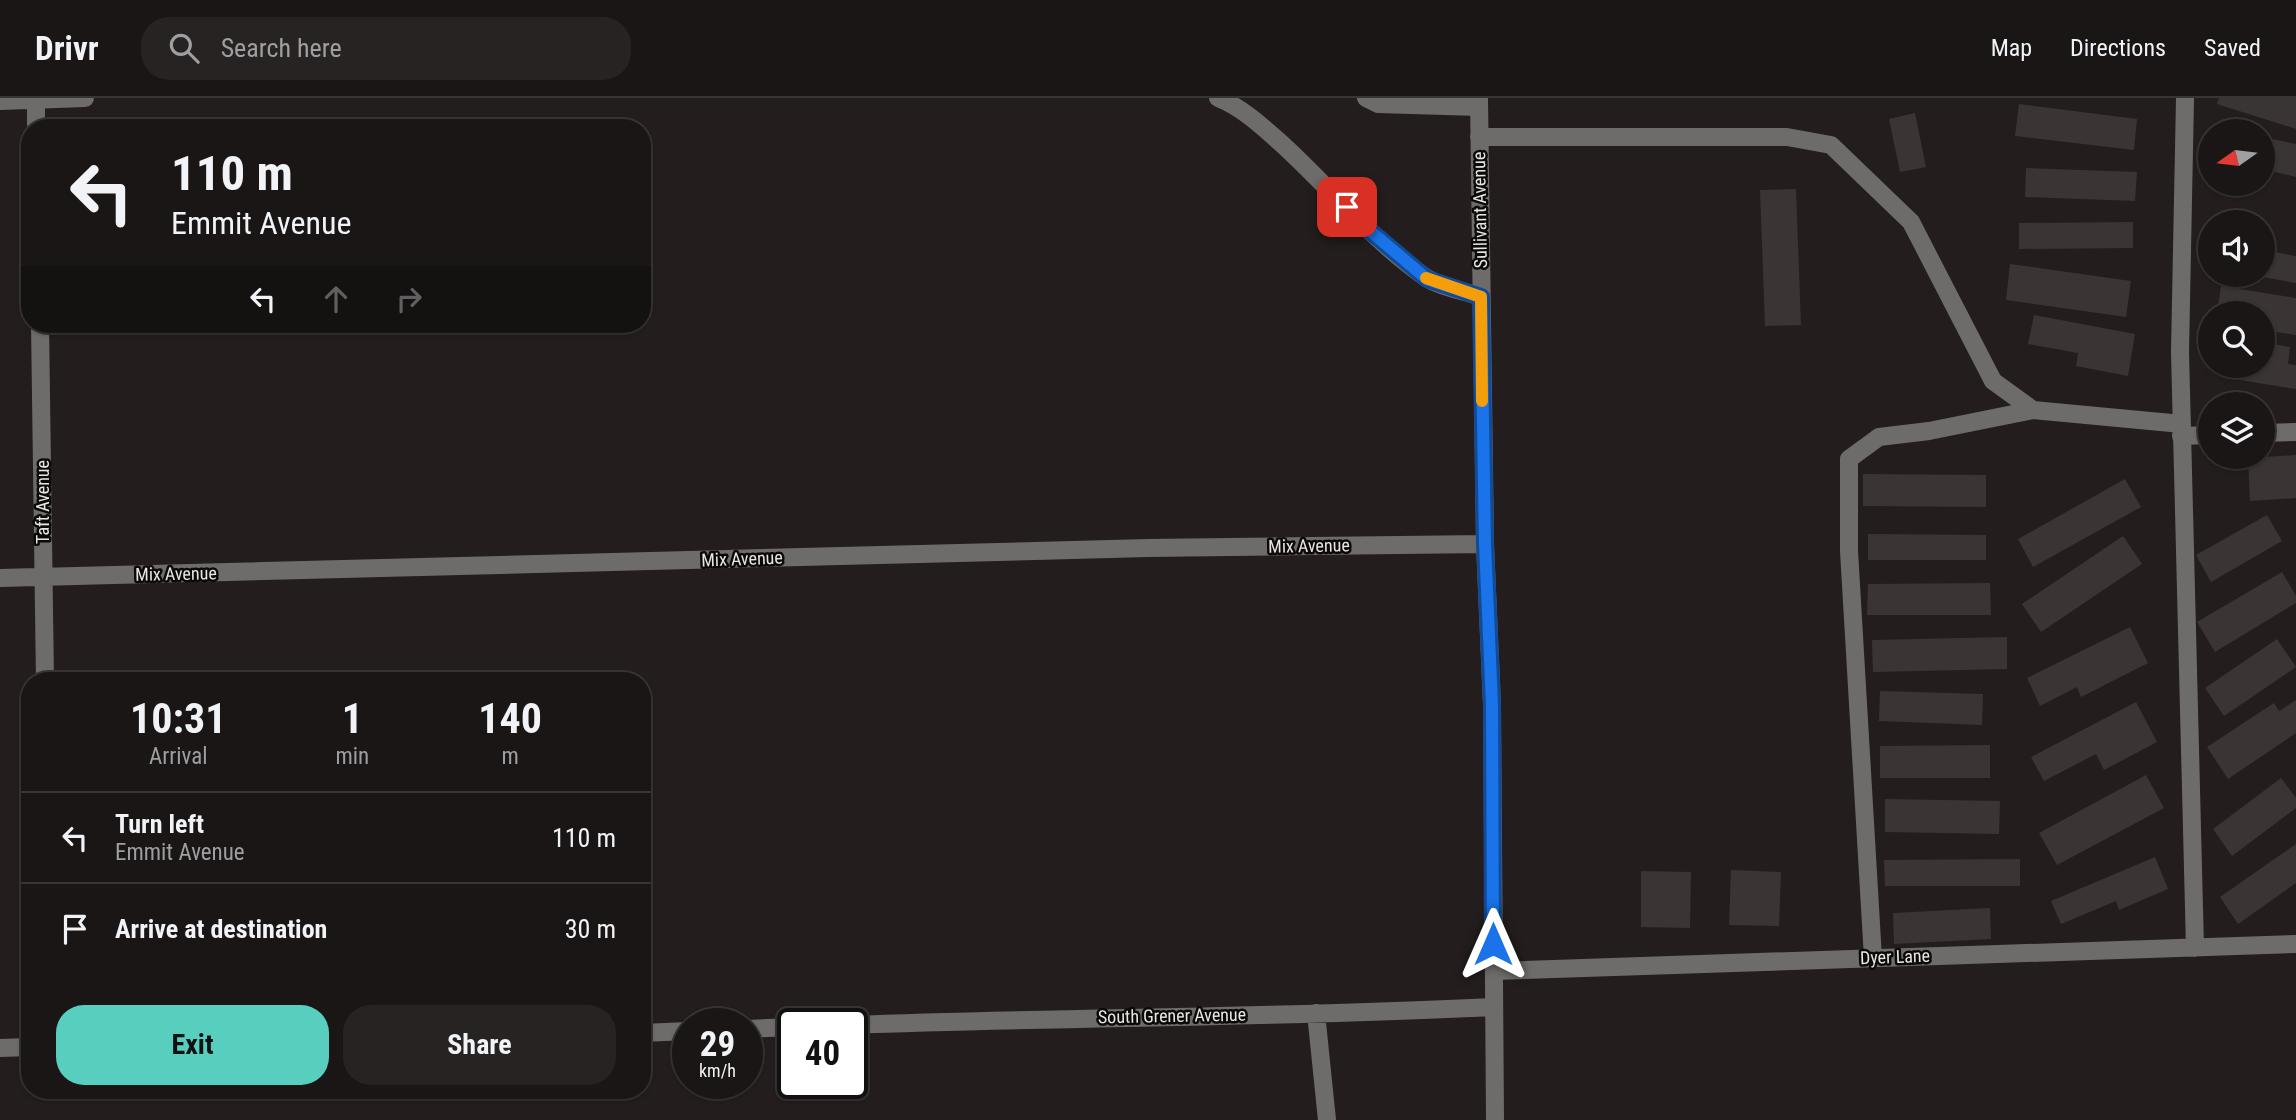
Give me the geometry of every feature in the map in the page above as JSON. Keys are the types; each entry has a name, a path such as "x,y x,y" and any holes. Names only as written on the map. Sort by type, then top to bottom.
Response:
{"street":[{"path":"0,101 85,98"},
{"path":"1366,98 1378,104 1479,103"},
{"path":"2185,98 2180,352 2195,948"},
{"path":"36,99 36,119"},
{"path":"1229,100 1258,122 1315,174 1362,224 1427,279 1481,297"},
{"name":"Sullivant Avenue","path":"1479,103 1485,544 1492,705 1495,1120"},
{"path":"1479,137 1787,136 1831,145 1911,222 1993,381 2033,410"},
{"name":"Taft Avenue","path":"40,333 45,672"},
{"path":"1873,958 1849,551 1849,459 1880,437 1929,431 2033,410 2198,433"},
{"path":"2275,433 2296,432"},
{"name":"Mix Avenue","path":"0,578 1148,548 1485,544"},
{"name":"Dyer Lane","path":"1494,971 2296,944"},
{"name":"South Grener Avenue","path":"868,1024 1006,1019 1395,1012 1493,1007"},
{"path":"1316,1013 1326,1120"},
{"path":"651,1033 672,1032"},
{"path":"0,1048 21,1047"}],"building":[{"path":"2219,98 2296,98 2296,129 2275,122 2275,119 2264,119 2217,104"},
{"path":"2019,104 2137,119 2134,150 2015,136"},
{"path":"1915,113 1926,167 1900,172 1889,119"},
{"path":"2275,140 2296,144 2296,177 2275,172"},
{"path":"2026,168 2137,172 2135,201 2025,197"},
{"path":"1796,189 1801,325 1765,326 1760,190"},
{"path":"2133,222 2133,248 2019,249 2019,223"},
{"path":"2275,252 2296,256 2296,283 2275,279"},
{"path":"2010,264 2131,281 2126,317 2006,300"},
{"path":"2221,287 2296,298 2296,335 2275,332 2275,301 2219,301"},
{"path":"2034,315 2135,334 2128,376 2076,366 2078,353 2028,344"},
{"path":"2275,344 2290,347 2288,364 2296,365 2296,389 2227,378 2275,378"},
{"path":"2296,455 2296,498 2250,501 2249,469 2275,469 2275,456"},
{"path":"1863,474 1986,475 1986,507 1863,506"},
{"path":"2125,479 2141,507 2033,567 2018,539"},
{"path":"2267,515 2282,541 2211,582 2196,555"},
{"path":"1868,534 1986,535 1986,560 1868,560"},
{"path":"2123,536 2142,564 2041,632 2022,604"},
{"path":"2282,572 2296,596 2296,603 2215,652 2197,622"},
{"path":"1990,583 1991,615 1867,615 1868,584"},
{"path":"2130,627 2148,663 2081,697 2077,687 2040,706 2027,678"},
{"path":"2007,637 2007,669 1873,672 1872,640"},
{"path":"2277,639 2296,667 2224,716 2205,688"},
{"path":"1880,691 1983,694 1982,725 1879,721"},
{"path":"2296,700 2296,733 2228,779 2207,747 2274,703 2279,711"},
{"path":"2136,702 2157,742 2104,770 2096,754 2044,781 2031,757"},
{"path":"1990,745 1990,778 1880,778 1880,746"},
{"path":"2146,775 2164,808 2057,865 2039,833"},
{"path":"2281,778 2296,798 2296,808 2232,856 2213,829"},
{"path":"1885,799 2000,801 1999,834 1885,832"},
{"path":"2296,844 2296,883 2238,924 2220,897"},
{"path":"2155,857 2168,889 2119,910 2116,901 2061,924 2051,901"},
{"path":"2020,859 2020,886 1885,886 1884,860"},
{"path":"1731,870 1781,872 1779,926 1729,925"},
{"path":"1641,871 1691,872 1690,928 1641,927"},
{"path":"1990,908 1991,939 1894,944 1893,913"}],"slow traffic":[{"path":"1426,278 1481,297 1482,401"}],"route":[{"path":"1347,207 1362,224 1427,279 1481,297 1485,544 1492,705 1493,944"}]}
